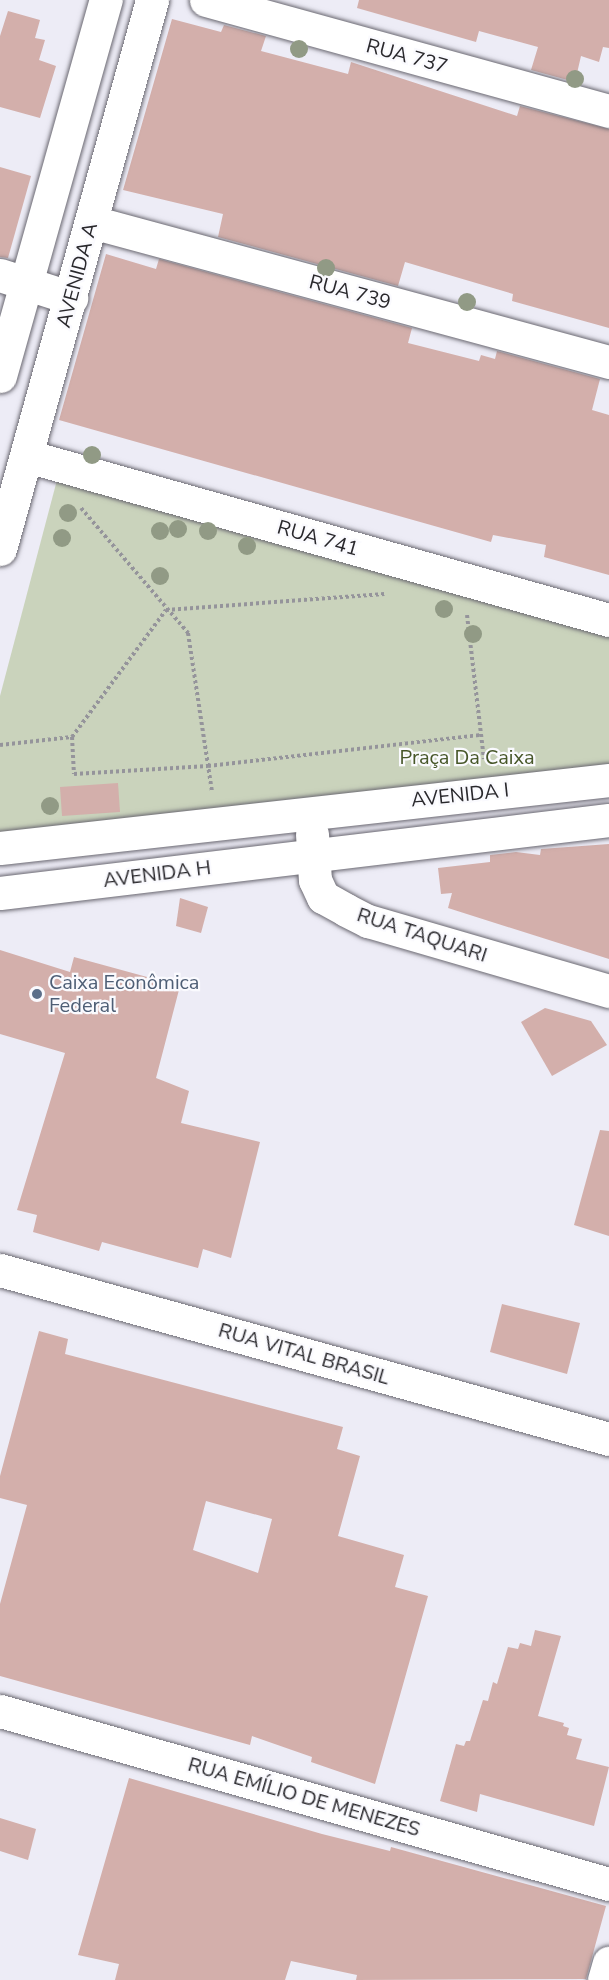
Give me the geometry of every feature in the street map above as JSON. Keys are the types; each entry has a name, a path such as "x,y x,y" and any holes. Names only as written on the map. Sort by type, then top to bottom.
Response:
{"street":[{"path":"0,376 13,279 106,0"},
{"name":"AVENIDA A","path":"0,549 152,0"},
{"name":"RUA 737","path":"206,0 609,111"},
{"name":"RUA 739","path":"92,222 609,362"},
{"path":"13,279 71,298"},
{"name":"RUA 741","path":"27,456 609,620"},
{"name":"AVENIDA I","path":"310,811 609,780"},
{"path":"0,848 310,811"},
{"name":"RUA TAQUARI","path":"310,811 315,880 323,897 368,921 609,991"},
{"path":"314,855 609,820"},
{"name":"AVENIDA H","path":"0,892 314,855"},
{"name":"RUA VITAL BRASIL","path":"0,1270 609,1439"},
{"name":"RUA EMÍLIO DE MENEZES","path":"0,1711 609,1884"},
{"path":"604,1980 609,1963"}],"path":[{"path":"73,499 188,633 212,795"},
{"path":"462,579 485,766"},
{"path":"397,593 166,610 72,737 74,774 208,766 481,735"},
{"path":"0,745 72,737"}],"green space":[{"name":"Praça Da Caixa","path":"57,480 609,637 609,775 0,835 0,696"}],"building":[{"path":"359,0 609,0 609,48 603,47 599,62 581,56 575,82 531,70 538,47 479,31 476,42 357,8"},
{"path":"8,11 40,20 35,38 45,40 39,60 56,66 40,118 0,107 0,36"},
{"path":"172,19 221,32 224,25 266,36 261,51 348,74 351,62 517,116 520,106 609,129 609,328 512,301 513,294 405,262 398,286 218,237 223,214 123,190"},
{"path":"0,167 31,176 8,258 0,257"},
{"path":"106,254 156,269 159,259 412,328 408,343 479,361 481,355 495,359 497,351 600,379 592,410 609,415 609,575 544,557 546,545 493,535 491,542 59,420"},
{"path":"118,783 120,812 62,816 60,787"},
{"path":"609,844 609,959 448,908 452,893 441,894 438,868 490,862 490,855 516,852 540,855 541,849"},
{"path":"180,898 208,907 201,933 176,926"},
{"path":"0,950 70,972 74,957 180,986 156,1078 189,1091 181,1123 260,1142 231,1258 203,1249 198,1268 102,1242 99,1251 33,1232 37,1215 17,1210 65,1053 0,1034"},
{"path":"545,1008 591,1021 607,1045 552,1076 521,1022"},
{"path":"600,1130 609,1131 609,1236 574,1225"},
{"path":"502,1304 580,1323 567,1374 490,1352"},
{"path":"39,1331 68,1339 65,1354 343,1427 337,1449 360,1456 338,1536 404,1555 395,1587 428,1596 375,1784 311,1762 312,1757 252,1736 250,1745 0,1676 0,1604 27,1505 0,1498 0,1476","holes":["206,1501 272,1519 258,1573 193,1550"]},
{"path":"535,1630 561,1636 538,1716 564,1723 563,1726 569,1728 567,1735 582,1739 576,1759 609,1767 594,1826 480,1794 477,1812 440,1801 456,1744 464,1746 466,1741 470,1741 483,1700 488,1701 493,1682 497,1684 508,1647 518,1649 520,1643 531,1646"},
{"path":"129,1778 322,1834 390,1851 391,1847 606,1906 586,1979 356,1980 357,1975 291,1961 285,1980 115,1980 119,1964 78,1955"},
{"path":"0,1818 36,1829 28,1860 0,1851"}],"place":[{"name":"Caixa Econômica Federal","path":"37,994"}]}
